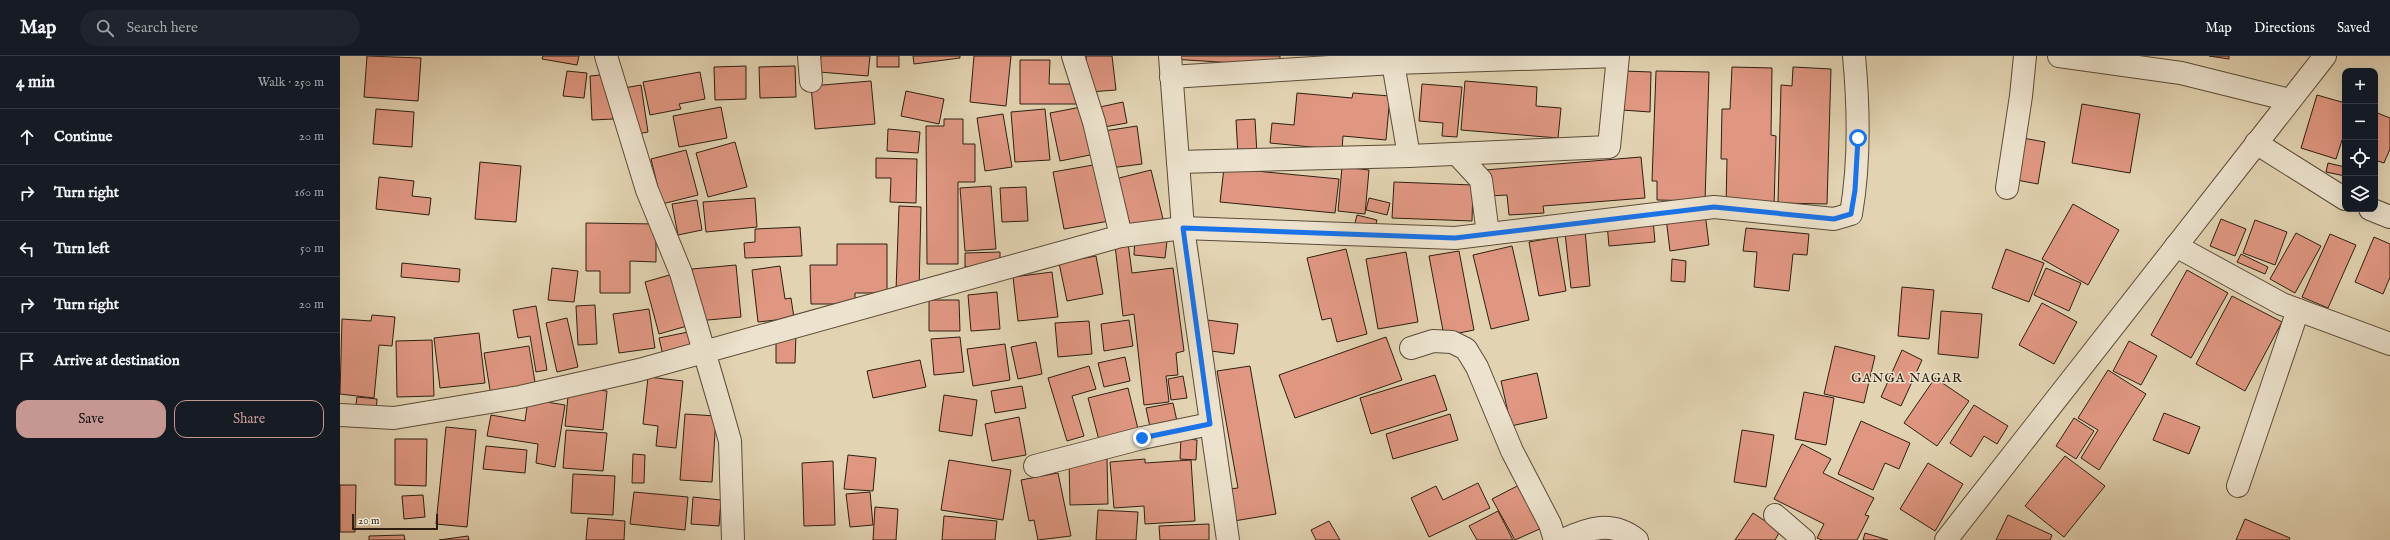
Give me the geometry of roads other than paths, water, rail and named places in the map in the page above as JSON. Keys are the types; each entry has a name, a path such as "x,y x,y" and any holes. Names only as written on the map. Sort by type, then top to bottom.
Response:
{"street":[{"path":"606,56 647,190 681,273 730,441 733,540"},
{"path":"809,56 811,81"},
{"path":"1073,56 1094,122 1121,236"},
{"path":"1178,162 1409,156 1609,147 1618,56 1394,63 1170,67 1183,228 1210,424 1228,540"},
{"path":"340,415 394,418 520,397 704,353 1121,236 1183,228 1455,238 1714,207 1834,219 1851,214 1855,190 1858,138 1854,56"},
{"path":"2007,188 2021,96 2025,56"},
{"path":"2060,56 2181,73 2290,100"},
{"path":"1946,540 2325,56"},
{"path":"1394,63 1409,156"},
{"path":"2256,143 2342,197"},
{"path":"1457,154 1481,180 1488,234"},
{"path":"2378,212 2390,217"},
{"path":"2176,246 2282,304 2390,344"},
{"path":"2238,486 2298,310"},
{"path":"1411,348 1433,341 1452,342 1466,349 1477,367 1512,451 1537,502 1550,524 1555,540"},
{"path":"1035,466 1142,438 1210,424"},
{"path":"1775,515 1804,540"},
{"path":"1563,540 1587,528 1613,528 1637,540"}],"district":[{"name":"GANGA NAGAR","path":"1907,378"}]}
